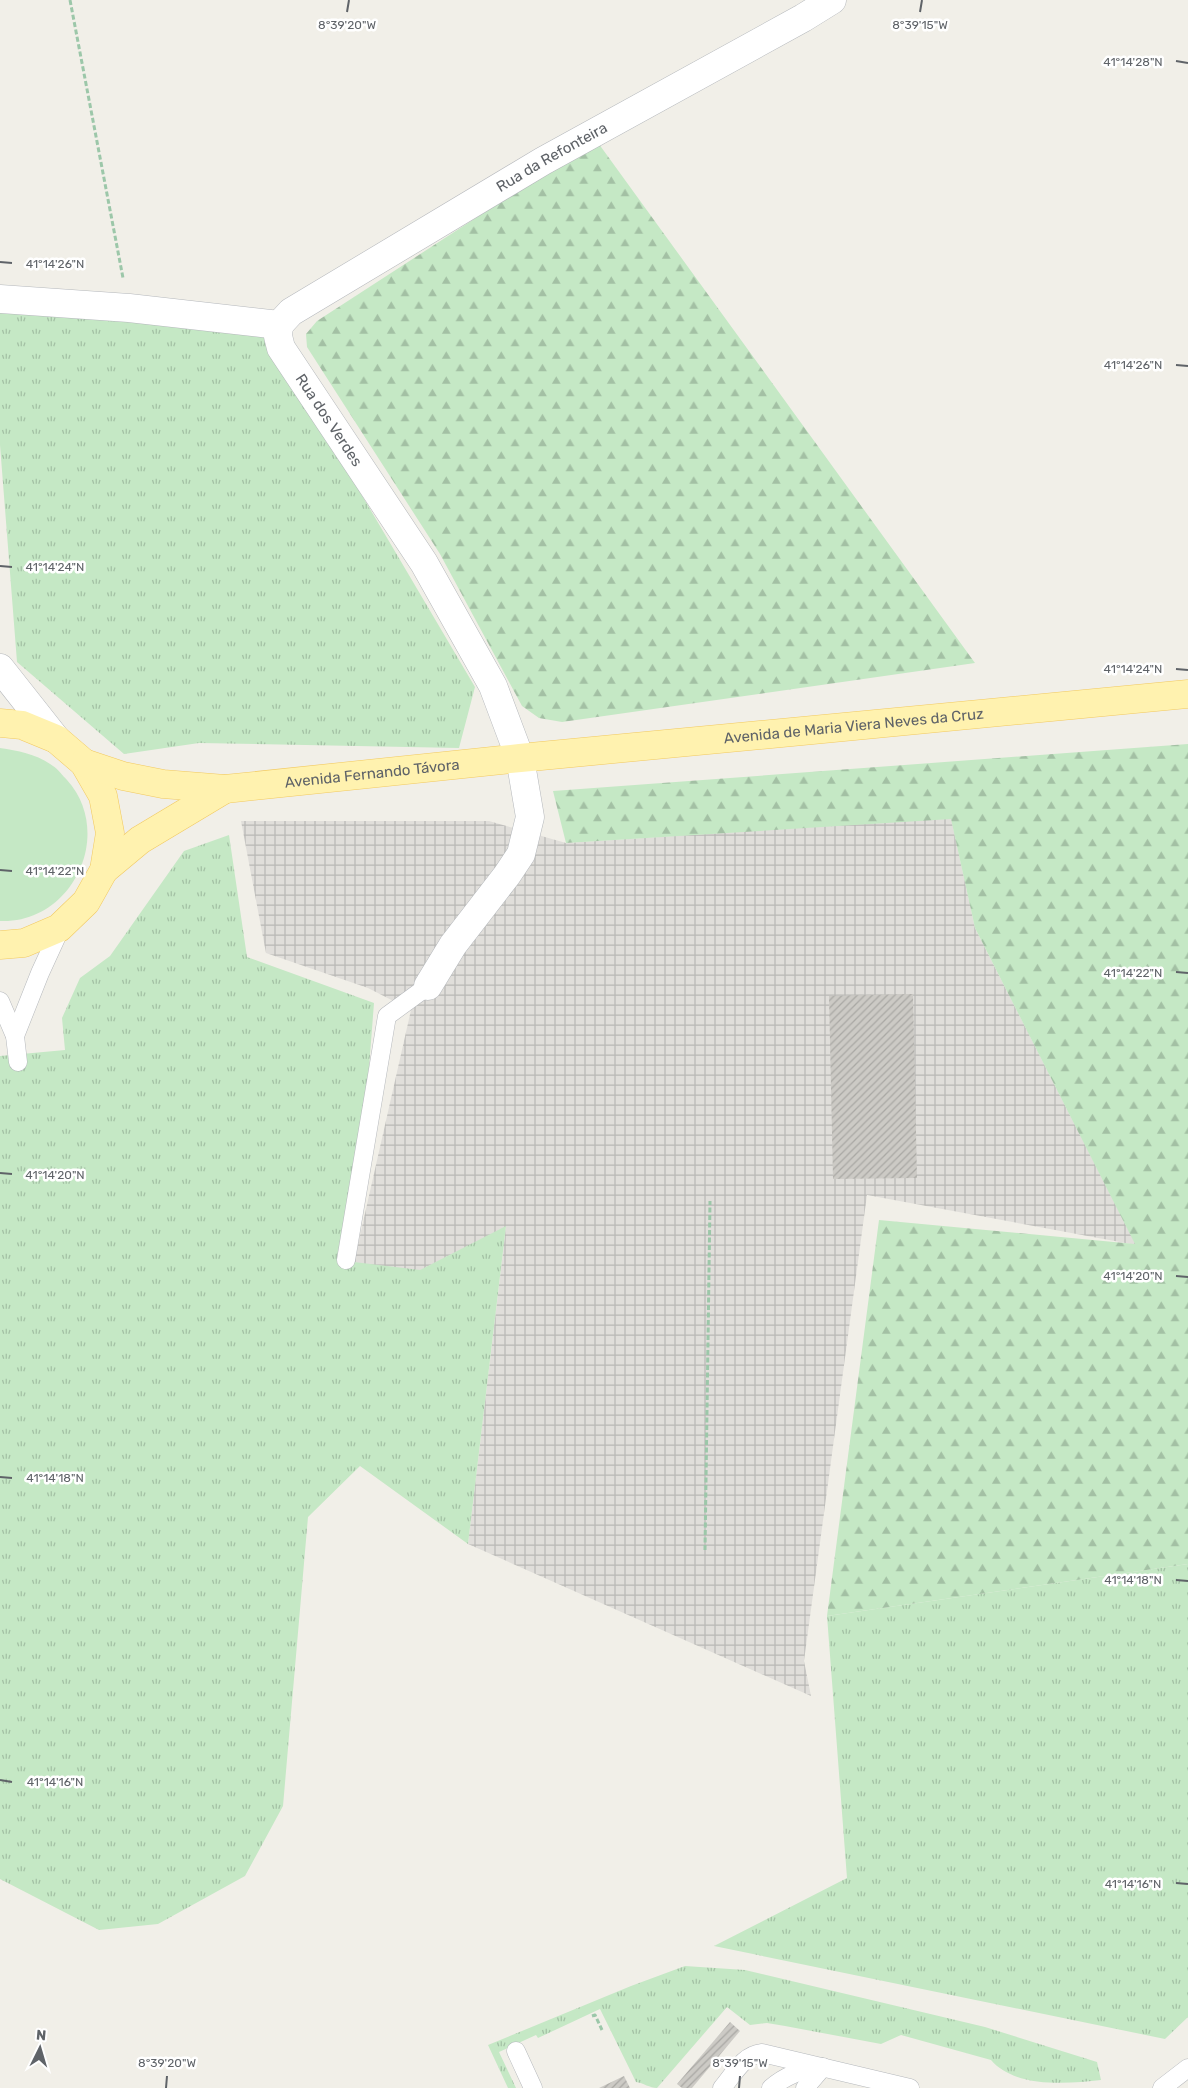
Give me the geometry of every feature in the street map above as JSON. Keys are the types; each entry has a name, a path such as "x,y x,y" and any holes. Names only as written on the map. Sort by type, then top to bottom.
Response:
{"main road":[{"name":"Avenida de Maria Viera Neves da Cruz","path":"520,758 1188,694"},
{"path":"0,723 22,725 56,738 84,764 103,796 110,833 104,870 86,902 62,926 24,943 0,945"},
{"name":"Avenida Fernando Távora","path":"84,764 123,776 163,784 225,789 520,758"},
{"name":"Avenida Fernando Távora","path":"104,870 140,840 225,789"}],"street":[{"name":"Rua da Refonteira","path":"279,325 291,312 544,161 803,18 832,0"},
{"path":"0,299 129,308 279,325"},
{"name":"Rua dos Verdes","path":"279,325 278,336 281,348 424,563 493,686 520,758 530,817 521,854 453,945 428,986"},
{"path":"0,668 56,738"}],"lane":[{"path":"15,1036 40,973 62,926"},
{"path":"346,1260 387,1016 428,986"},
{"path":"0,1001 15,1036 18,1062"},
{"path":"516,2051 533,2088"},
{"path":"722,2088 752,2054 762,2052 910,2088"},
{"path":"771,2088 782,2078 823,2066"},
{"path":"805,2088 823,2066"},
{"path":"1162,2088 1188,2068"}],"path":[{"path":"70,0 129,308"},
{"path":"705,1550 710,1201"},
{"path":"592,2016 595,2015 602,2030"}],"shaded area":[{"path":"951,818 975,928 1136,1245 867,1195 804,1661 811,1696 468,1544 506,1227 403,1279 354,1262 411,1010 368,988 266,953 241,821 489,821 566,843"}],"green space":[{"path":"596,140 975,663 562,722 539,718 522,706 440,554 307,347 306,334 317,321"},
{"path":"0,312 262,326 475,687 459,748 199,743 124,754 17,662 0,445"},
{"path":"1188,744 1188,1564 827,1616 879,1220 1135,1244 975,928 951,819 566,843 553,791"},
{"path":"0,748 34,756 57,769 81,801 87,825 86,849 79,872 66,892 48,908 26,918 0,921"},
{"path":"229,835 247,957 374,1003 354,1262 420,1270 506,1226 468,1544 360,1466 308,1517 283,1806 245,1876 158,1924 99,1930 0,1879 0,1056 65,1050 62,1018 80,978 110,956 184,851"},
{"path":"1188,1564 1188,2017 1165,2039 714,1946 847,1878 827,1616"},
{"path":"685,1966 745,1970 985,2027 1097,2062 1101,2080 1058,2083 1027,2080 1001,2069 991,2060 901,2035 881,2044 767,2023 750,2025 727,2007 657,2088 636,2082 600,2009 538,2038 536,2035 499,2052 516,2088 508,2088 488,2045 631,1986"}],"building":[{"path":"913,994 917,1178 833,1179 829,996"},
{"path":"730,2022 740,2031 692,2088 682,2088 677,2084"},
{"path":"624,2076 630,2088 599,2088"}]}
